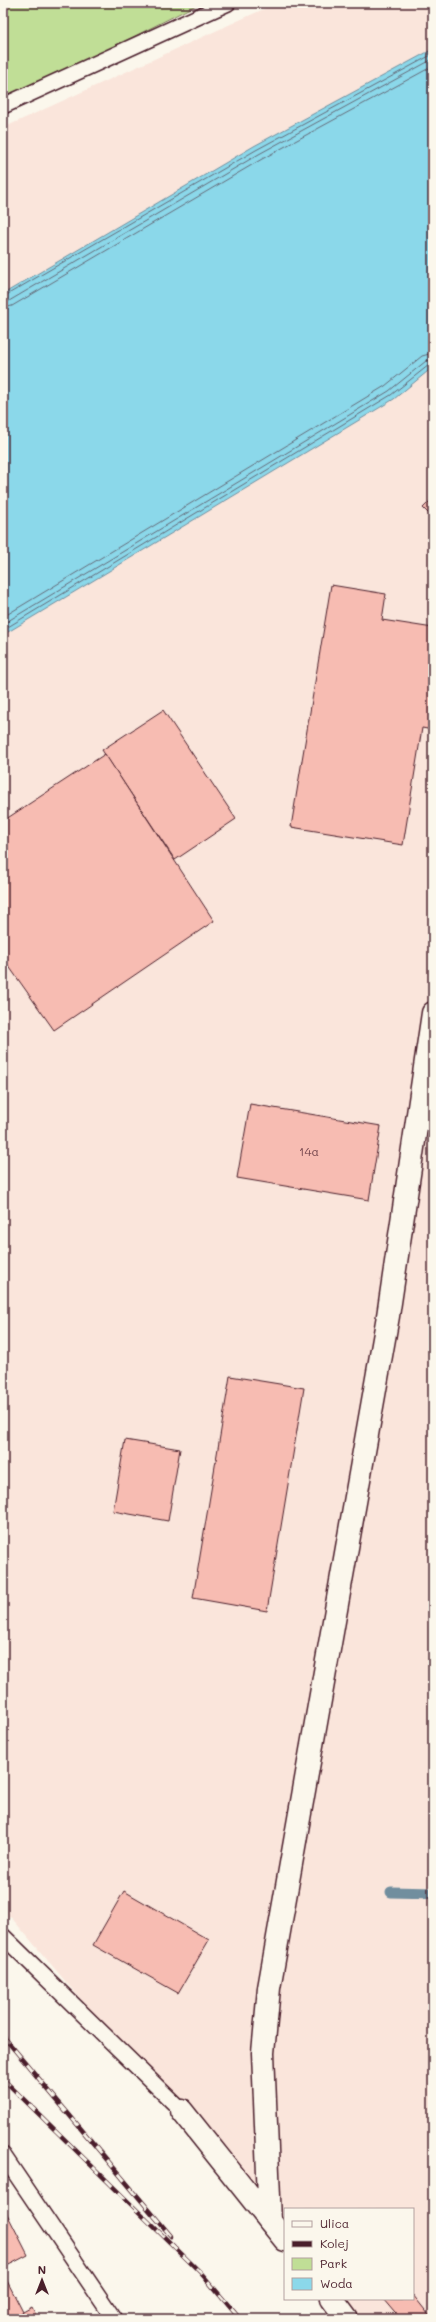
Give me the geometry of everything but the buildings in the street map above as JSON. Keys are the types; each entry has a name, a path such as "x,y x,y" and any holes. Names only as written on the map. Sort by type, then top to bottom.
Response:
{"street":[{"path":"270,2221 263,2053 269,1988 388,1316 433,1013"},
{"path":"182,2111 284,2239"},
{"path":"333,2300 348,2319"}],"lane":[{"path":"3,106 228,3"},
{"path":"3,1936 182,2111"},
{"path":"3,2155 114,2319"}],"shaded area":[{"path":"277,3 433,3 433,2319 352,2319 336,2300 414,2300 414,2208 284,2208 284,2239 10,1916 3,1920 3,128"}],"green space":[{"path":"3,3 200,3 3,103"}],"water":[{"path":"433,49 433,367 394,399 3,635 3,294 254,146"}],"waterway":[{"path":"391,1892 433,1893"}],"railway":[{"path":"3,2036 171,2236"},
{"path":"3,2079 201,2273 240,2319"}]}
